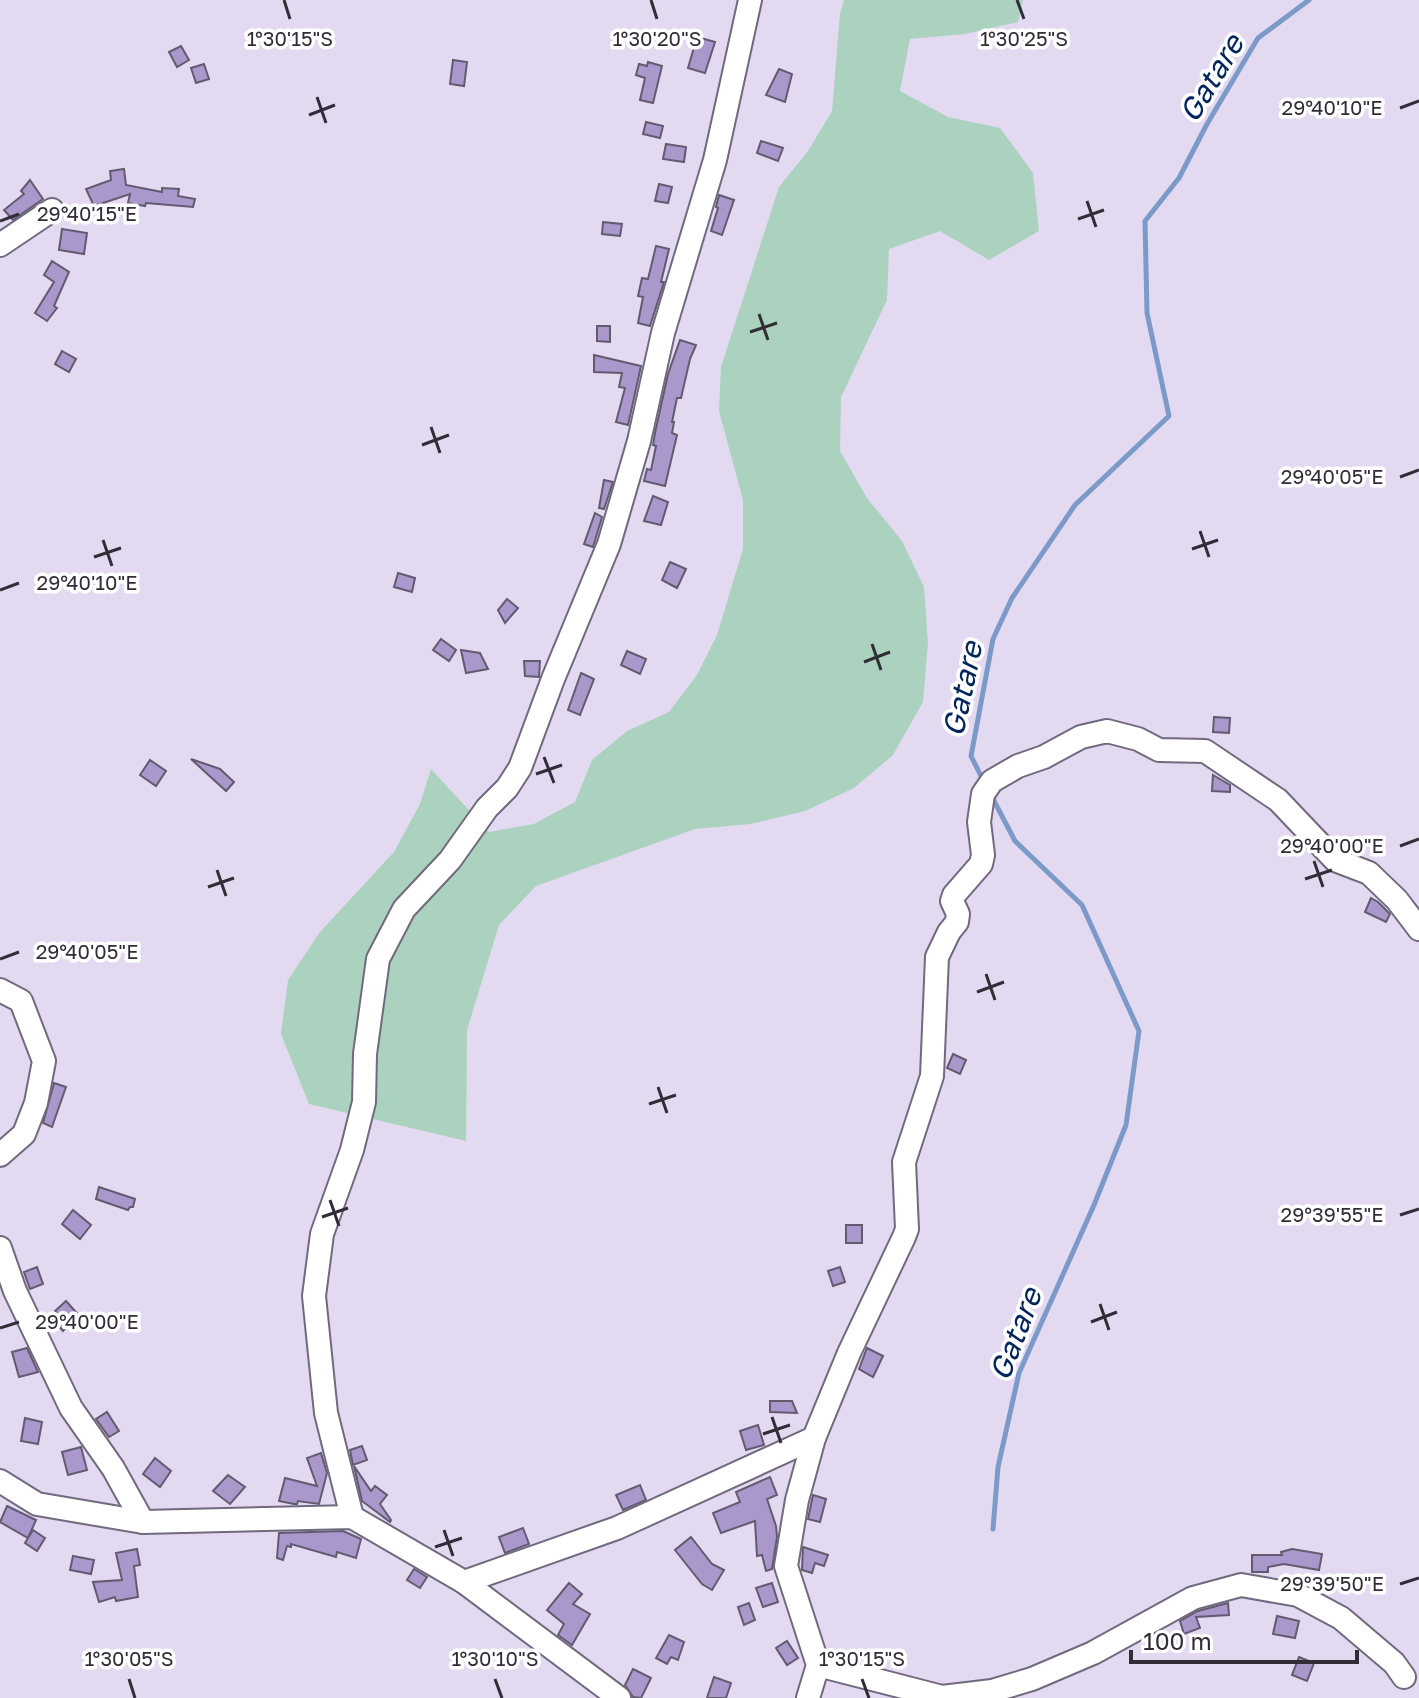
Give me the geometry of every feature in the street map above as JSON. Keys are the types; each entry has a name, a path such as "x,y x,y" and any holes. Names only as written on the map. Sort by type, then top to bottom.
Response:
{"street":[{"path":"352,1517 326,1413 314,1296 322,1234 352,1150 364,1102 365,1054 378,959 404,909 450,860 520,768 609,544 639,441 663,333 715,160 750,0"},
{"path":"0,245 52,210"},
{"path":"808,1698 818,1665 786,1566 797,1500 814,1438 849,1353 907,1229 904,1162 932,1076 937,957 957,922 958,914 952,901 954,895 981,864 983,855 979,822 983,794 992,781 1081,737 1107,731 1138,739 1159,750 1205,751 1278,800 1335,860 1369,873 1397,900 1419,929"},
{"path":"0,990 21,1001 44,1061 36,1103 24,1134 0,1155"},
{"path":"0,1248 15,1291 71,1408 113,1468 143,1522"},
{"path":"464,1582 617,1528 814,1438"},
{"path":"0,1481 37,1504 143,1522 352,1517 464,1582 619,1698"},
{"path":"818,1665 942,1697 992,1691 1032,1679 1093,1653 1193,1598 1241,1585 1298,1595 1341,1618 1394,1663 1404,1677"}],"green space":[{"path":"844,0 1023,0 1018,22 965,34 910,39 900,91 948,117 1000,128 1033,173 1039,231 989,260 940,231 889,249 887,300 841,397 840,451 867,498 902,541 924,587 928,643 923,702 893,755 854,788 805,811 750,824 695,829 536,886 499,925 467,1030 466,1141 309,1104 281,1034 288,980 320,932 394,852 420,804 431,769 489,832 534,824 575,802 592,760 627,731 669,712 697,675 717,635 743,549 743,500 719,411 721,367 779,187 808,151 832,111 840,14"}],"building":[{"path":"697,37 715,42 705,73 688,68"},
{"path":"181,46 189,60 177,67 169,52"},
{"path":"453,60 467,62 464,86 450,84"},
{"path":"648,62 662,66 653,103 640,100 645,78 636,75 639,64 647,66"},
{"path":"204,64 209,79 196,83 191,68"},
{"path":"779,69 792,74 785,102 766,95"},
{"path":"646,122 663,126 660,138 643,134"},
{"path":"761,141 783,148 778,161 757,153"},
{"path":"666,144 686,147 684,162 663,159"},
{"path":"124,169 126,185 162,192 162,188 179,189 178,196 195,199 193,207 128,203 130,194 94,206 86,189 111,180 110,171"},
{"path":"30,180 43,199 13,220 4,210 24,194 21,191"},
{"path":"659,184 672,187 668,203 655,201"},
{"path":"719,195 734,200 722,235 711,231"},
{"path":"603,222 622,224 620,236 602,234"},
{"path":"62,229 87,233 84,254 59,250"},
{"path":"656,246 669,249 661,282 664,282 650,326 638,323 643,297 638,296 642,278 648,279"},
{"path":"52,261 69,272 54,306 57,308 47,321 35,313 54,282 44,275"},
{"path":"597,326 610,326 610,342 597,341"},
{"path":"680,340 696,345 681,398 677,398 672,433 677,435 665,486 644,481 647,469 651,470 655,433 668,374"},
{"path":"62,351 76,359 69,372 55,364"},
{"path":"594,355 641,366 628,425 616,422 625,388 619,387 622,373 594,372"},
{"path":"604,480 613,482 604,509 599,508"},
{"path":"653,496 668,502 661,525 644,521"},
{"path":"595,513 602,517 593,547 584,544"},
{"path":"670,562 686,569 677,588 662,580"},
{"path":"398,573 415,578 412,592 394,587"},
{"path":"507,599 518,608 505,623 498,610"},
{"path":"441,639 456,650 449,661 433,650"},
{"path":"461,650 480,653 488,669 466,673"},
{"path":"627,651 646,659 640,674 621,665"},
{"path":"524,661 540,661 539,677 525,676"},
{"path":"581,673 594,679 580,715 568,710"},
{"path":"1214,717 1230,718 1229,733 1213,732"},
{"path":"191,759 220,769 234,782 226,791"},
{"path":"150,760 166,771 156,786 140,775"},
{"path":"1213,775 1230,785 1230,792 1212,791"},
{"path":"1371,898 1390,914 1386,922 1365,912"},
{"path":"953,1054 966,1060 960,1074 947,1068"},
{"path":"54,1083 66,1087 52,1127 43,1123"},
{"path":"99,1187 135,1199 133,1207 128,1210 96,1199"},
{"path":"73,1210 91,1225 80,1239 62,1224"},
{"path":"846,1225 862,1225 862,1243 846,1243"},
{"path":"37,1267 43,1284 30,1289 24,1272"},
{"path":"840,1267 845,1282 833,1286 828,1271"},
{"path":"66,1301 84,1321 73,1331 68,1325 63,1331 53,1320 59,1315 55,1311"},
{"path":"27,1348 38,1372 19,1377 12,1352"},
{"path":"867,1348 883,1356 873,1377 859,1369"},
{"path":"770,1401 792,1401 797,1413 770,1412"},
{"path":"107,1412 119,1431 109,1437 96,1419"},
{"path":"25,1418 42,1422 38,1444 21,1441"},
{"path":"758,1425 764,1445 746,1450 740,1431"},
{"path":"362,1446 367,1460 353,1465 350,1450"},
{"path":"81,1447 87,1470 68,1475 62,1452"},
{"path":"321,1453 327,1473 319,1504 279,1501 285,1478 317,1486 307,1458"},
{"path":"155,1458 171,1471 160,1487 143,1474"},
{"path":"354,1466 371,1491 375,1486 387,1495 380,1504 390,1522 362,1501"},
{"path":"228,1475 245,1487 230,1504 213,1491"},
{"path":"770,1477 777,1495 767,1499 777,1537 772,1569 766,1571 762,1555 757,1556 755,1521 721,1533 713,1513 740,1502 736,1492"},
{"path":"640,1485 646,1500 623,1510 616,1495"},
{"path":"813,1495 826,1499 820,1522 808,1519"},
{"path":"7,1506 36,1520 28,1538 0,1522"},
{"path":"523,1528 529,1544 505,1553 499,1537"},
{"path":"33,1530 45,1538 37,1551 25,1543"},
{"path":"343,1531 361,1539 356,1558 337,1552 336,1557 291,1544 291,1547 287,1546 283,1560 277,1558 279,1533"},
{"path":"691,1537 712,1564 724,1570 712,1590 702,1584 675,1550"},
{"path":"803,1547 828,1555 824,1566 815,1563 812,1573 802,1570"},
{"path":"137,1549 140,1565 134,1566 138,1597 116,1601 115,1597 99,1602 93,1582 122,1580 116,1553"},
{"path":"1292,1549 1322,1554 1319,1570 1284,1564 1268,1567 1268,1572 1252,1572 1252,1555 1282,1555 1281,1552"},
{"path":"73,1556 94,1560 91,1574 70,1570"},
{"path":"414,1569 427,1577 420,1588 407,1580"},
{"path":"569,1583 582,1594 573,1604 590,1614 572,1645 558,1635 564,1624 547,1610"},
{"path":"772,1583 778,1602 763,1607 756,1588"},
{"path":"749,1603 755,1620 744,1625 738,1607"},
{"path":"1228,1603 1229,1615 1196,1617 1200,1628 1184,1634 1180,1621 1198,1611"},
{"path":"1277,1616 1299,1621 1295,1638 1273,1634"},
{"path":"669,1635 684,1642 678,1660 671,1657 667,1664 656,1658"},
{"path":"787,1641 798,1658 787,1665 776,1648"},
{"path":"1299,1657 1314,1663 1307,1681 1292,1675"},
{"path":"633,1669 651,1678 641,1698 633,1697 625,1685"},
{"path":"714,1677 731,1683 726,1698 707,1698"}],"waterway":[{"name":"Gatare","path":"984,782 971,756 993,639 1012,598 1075,505 1169,416 1147,313 1145,221 1179,178 1258,38 1309,0"},
{"name":"Gatare","path":"991,795 1015,841 1082,905 1139,1031 1126,1125 1019,1373 998,1467 993,1529"}]}
